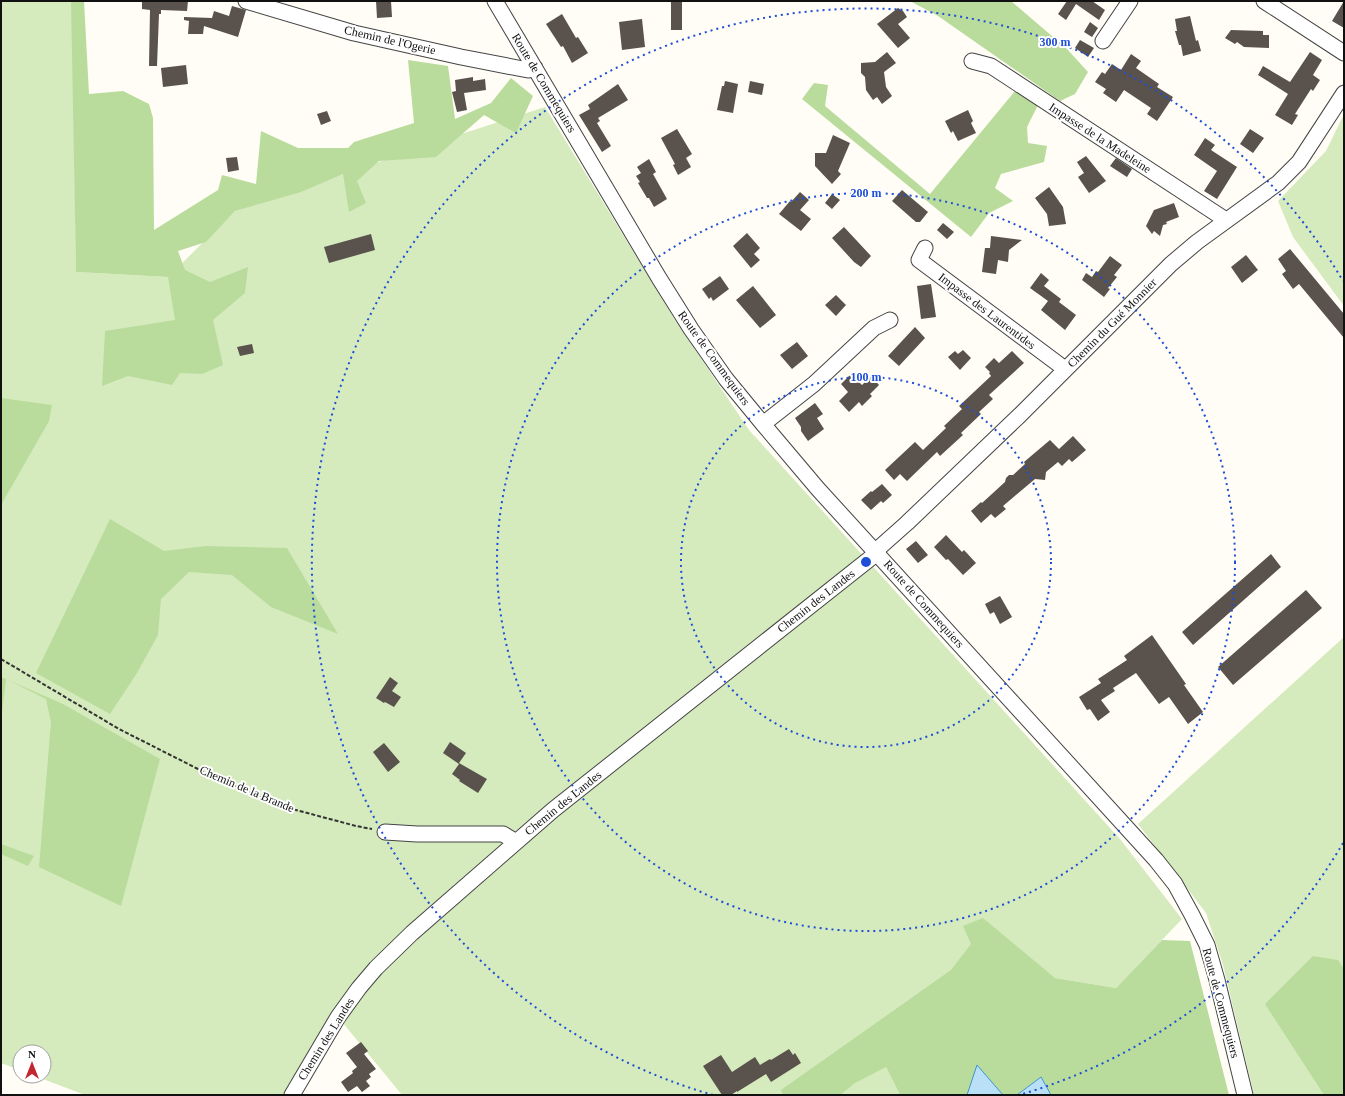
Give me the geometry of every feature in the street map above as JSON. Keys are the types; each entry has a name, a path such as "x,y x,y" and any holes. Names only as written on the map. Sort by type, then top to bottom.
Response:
{"street":[{"name":"Chemin de l'Ogerie","path":"246,1 362,35 528,70 535,68"},
{"name":"Route de Commequiers","path":"495,1 691,330 726,379 762,424 818,489 1151,854 1175,884 1207,945 1245,1095"},
{"path":"1103,41 1130,1"},
{"path":"1264,1 1344,53"},
{"name":"Impasse de la Madeleine","path":"972,61 990,66 1226,220"},
{"name":"Chemin du Gué Monnier","path":"877,552 880,547 907,523 1171,264 1226,220 1278,183 1299,162 1344,93"},
{"name":"Impasse des Laurentides","path":"926,248 919,260 1065,369"},
{"path":"762,424 814,384 874,328 890,320"},
{"name":"Chemin des Landes","path":"292,1095 338,1017 359,988 376,968 412,933 560,805 877,552"},
{"path":"385,832 417,834 503,834 516,842"}],"path":[{"name":"Chemin de la Brande","path":"1,659 119,729 198,769 281,806 356,826 385,832"}],"green space":[{"path":"1,1 72,1 76,272 168,277 235,211 545,107 675,320 749,430 1120,839 1182,919 1116,988 1055,978 886,1067 900,1095 402,1095 338,1017 288,1095 85,1095 52,1082 52,1044 12,1044 12,1067 1,1063"},
{"path":"71,1 84,1 89,94 123,91 149,104 153,118 154,230 218,190 222,175 256,184 261,131 298,148 348,148 354,142 414,123 408,60 448,66 455,119 491,103 511,78 533,96 516,133 484,115 436,157 379,161 357,181 366,203 349,212 343,174 301,192 235,211 206,242 178,251 185,270 210,282 248,267 245,293 213,320 223,365 202,374 180,373 172,385 128,376 102,386 105,331 175,320 168,277 76,272"},
{"path":"910,1 1011,1 1067,49 1088,72 1075,94 1060,101 938,16"},
{"path":"814,83 828,85 825,106 930,194 1015,91 1038,105 1027,127 1028,143 1047,146 1044,162 1001,174 995,188 1013,201 989,213 971,237 802,99"},
{"path":"1344,114 1344,306 1293,237 1278,201 1326,151"},
{"path":"1,398 52,405 49,421 1,505"},
{"path":"110,519 164,551 206,546 287,548 338,634 271,607 232,575 189,572 161,599 158,635 137,673 110,714 36,673"},
{"path":"1344,637 1344,1095 1254,1095 1223,965 1206,913 1138,824"},
{"path":"1,677 6,679 1,721"},
{"path":"9,680 63,704 160,759 121,906 39,867 51,722 46,699"},
{"path":"1,844 34,856 28,866 1,854"},
{"path":"983,918 1055,978 1116,988 1162,940 1190,941 1229,1095 1051,1095 1041,1077 1017,1095 1002,1095 977,1066 969,1095 900,1095 886,1067 855,1083 840,1095 783,1095 781,1090 951,970 971,944 963,926"},
{"path":"1313,956 1338,960 1344,969 1344,1095 1324,1095 1265,1004"}],"water":[{"path":"977,1065 1003,1095 967,1095"},
{"path":"1041,1077 1051,1095 1017,1095"}],"building":[{"path":"142,1 188,1 187,11 161,10 161,14 159,14 157,66 149,66 150,10 142,9"},
{"path":"376,1 391,1 392,17 377,18"},
{"path":"671,1 682,1 682,30 671,30"},
{"path":"1067,1 1092,1 1105,10 1099,20 1076,4 1066,20 1058,14"},
{"path":"1344,1 1344,28 1332,21"},
{"path":"232,6 246,10 238,37 204,26 203,34 188,34 189,21 184,20 184,17 212,18 214,11 229,16"},
{"path":"898,8 903,11 907,17 898,24 910,38 898,48 877,24"},
{"path":"562,14 576,38 578,37 588,53 572,63 563,46 561,47 546,24"},
{"path":"1190,16 1196,41 1198,40 1201,51 1183,56 1181,45 1179,45 1175,31 1177,31 1175,19"},
{"path":"642,19 645,47 622,50 619,22"},
{"path":"1090,22 1098,28 1092,37 1084,32"},
{"path":"1231,30 1263,31 1263,35 1269,35 1269,48 1244,47 1237,42 1235,44 1225,38"},
{"path":"1080,40 1094,48 1088,57 1075,48"},
{"path":"887,52 896,63 884,72 886,87 892,96 882,104 877,97 873,100 866,90 865,77 861,73 861,63 875,62"},
{"path":"1310,52 1322,60 1313,75 1320,80 1313,91 1311,89 1295,114 1298,115 1292,125 1275,115 1288,94 1258,75 1263,66 1290,82"},
{"path":"1131,54 1141,61 1136,68 1159,84 1157,87 1173,97 1157,121 1147,114 1151,108 1124,90 1116,102 1103,93 1106,89 1095,82 1102,72 1105,74 1112,64 1121,70"},
{"path":"186,65 188,84 163,87 161,68"},
{"path":"473,77 473,81 485,79 486,90 464,93 467,110 457,112 452,92 456,91 455,80"},
{"path":"725,81 738,84 733,113 717,110 722,86 724,86"},
{"path":"750,81 764,84 762,95 748,92"},
{"path":"618,84 628,100 598,118 600,121 597,123 611,146 602,152 579,115 590,109 588,105"},
{"path":"968,110 973,121 971,123 976,133 958,141 953,131 951,133 945,121"},
{"path":"327,111 331,121 321,125 317,114"},
{"path":"677,129 692,154 686,158 691,167 678,175 673,165 675,164 661,138"},
{"path":"1250,129 1264,138 1253,153 1240,144"},
{"path":"833,135 850,143 838,171 841,174 832,184 815,166 815,153 826,153"},
{"path":"1205,138 1215,145 1211,150 1237,167 1217,199 1204,191 1217,171 1194,155"},
{"path":"1086,156 1106,181 1089,193 1078,177 1084,173 1077,162"},
{"path":"237,157 239,170 228,172 226,158"},
{"path":"1116,158 1132,169 1127,177 1110,166"},
{"path":"649,159 656,172 653,174 667,199 654,207 638,183 640,182 636,176 641,173 637,167"},
{"path":"1049,187 1063,207 1066,224 1049,226 1047,214 1035,198"},
{"path":"902,190 928,212 920,222 916,222 892,201"},
{"path":"800,192 809,200 800,210 811,219 801,231 779,214"},
{"path":"832,194 840,200 832,209 825,203"},
{"path":"1174,203 1179,217 1166,222 1167,224 1163,225 1160,236 1154,231 1152,234 1146,226 1154,210"},
{"path":"943,223 954,232 947,239 937,230"},
{"path":"844,227 871,256 861,267 854,262 832,238"},
{"path":"747,233 760,248 754,254 760,260 751,268 733,246"},
{"path":"371,234 375,250 329,263 324,247"},
{"path":"991,236 1022,240 1009,250 1008,262 998,260 996,274 982,272 985,248 990,248"},
{"path":"1290,249 1344,314 1344,338 1299,284 1293,289 1282,274 1286,271 1278,259"},
{"path":"1246,255 1258,270 1242,283 1231,267"},
{"path":"1110,256 1122,265 1114,275 1117,277 1108,288 1110,289 1104,297 1082,280 1086,273 1092,277 1096,271 1098,272"},
{"path":"1041,273 1049,280 1044,286 1061,299 1059,302 1076,315 1065,330 1041,310 1048,301 1030,288"},
{"path":"720,276 729,289 713,301 711,297 709,299 702,289"},
{"path":"931,284 936,317 921,319 917,286"},
{"path":"753,286 776,315 760,328 736,300"},
{"path":"836,295 846,305 836,316 825,305"},
{"path":"915,327 925,338 899,366 888,356"},
{"path":"797,342 808,356 792,369 780,355"},
{"path":"252,344 254,353 240,356 237,347"},
{"path":"963,350 971,358 960,370 948,357 955,351 958,354"},
{"path":"1012,351 1024,363 989,395 993,399 979,412 981,414 961,433 963,435 940,456 937,452 907,481 900,474 894,480 885,470 915,442 923,450 946,428 944,426 962,409 959,406 991,376 989,373 990,372 985,367 994,358 999,363"},
{"path":"851,374 862,385 871,376 879,385 870,394 872,396 862,406 859,402 849,412 839,401 848,392 841,384"},
{"path":"815,403 823,414 817,418 824,429 808,441 795,418"},
{"path":"1073,436 1086,450 1072,462 1069,459 1062,466 1058,462 1046,472 1045,480 1035,479 1003,506 1006,509 995,518 991,514 981,523 971,511 1005,482 1009,475 1013,475 1025,464 1024,462 1050,440 1059,449"},
{"path":"882,484 892,495 883,503 881,501 871,510 861,500"},
{"path":"946,535 962,552 964,550 976,563 963,575 934,547"},
{"path":"916,541 928,555 918,563 906,549"},
{"path":"1271,554 1281,567 1193,645 1182,632"},
{"path":"1306,590 1322,608 1233,685 1218,667"},
{"path":"1000,596 1012,617 1000,624 994,612 990,614 985,604"},
{"path":"1152,635 1186,684 1184,685 1203,712 1188,724 1169,697 1159,704 1136,673 1113,688 1115,691 1101,700 1110,712 1098,721 1090,709 1087,710 1079,697 1101,683 1098,679 1127,660 1124,656"},
{"path":"390,677 398,683 392,691 401,697 394,707 376,698"},
{"path":"450,742 466,753 459,763 487,779 478,793 459,781 460,780 452,774 459,764 443,753"},
{"path":"384,743 400,762 388,772 373,752"},
{"path":"361,1042 368,1051 364,1054 376,1069 369,1074 371,1077 366,1081 370,1086 362,1092 357,1086 348,1092 341,1082 353,1073 352,1071 357,1067 346,1053"},
{"path":"789,1049 793,1055 795,1053 801,1063 771,1082 766,1074 731,1095 722,1095 703,1066 721,1055 732,1072 755,1057 760,1065"}]}
